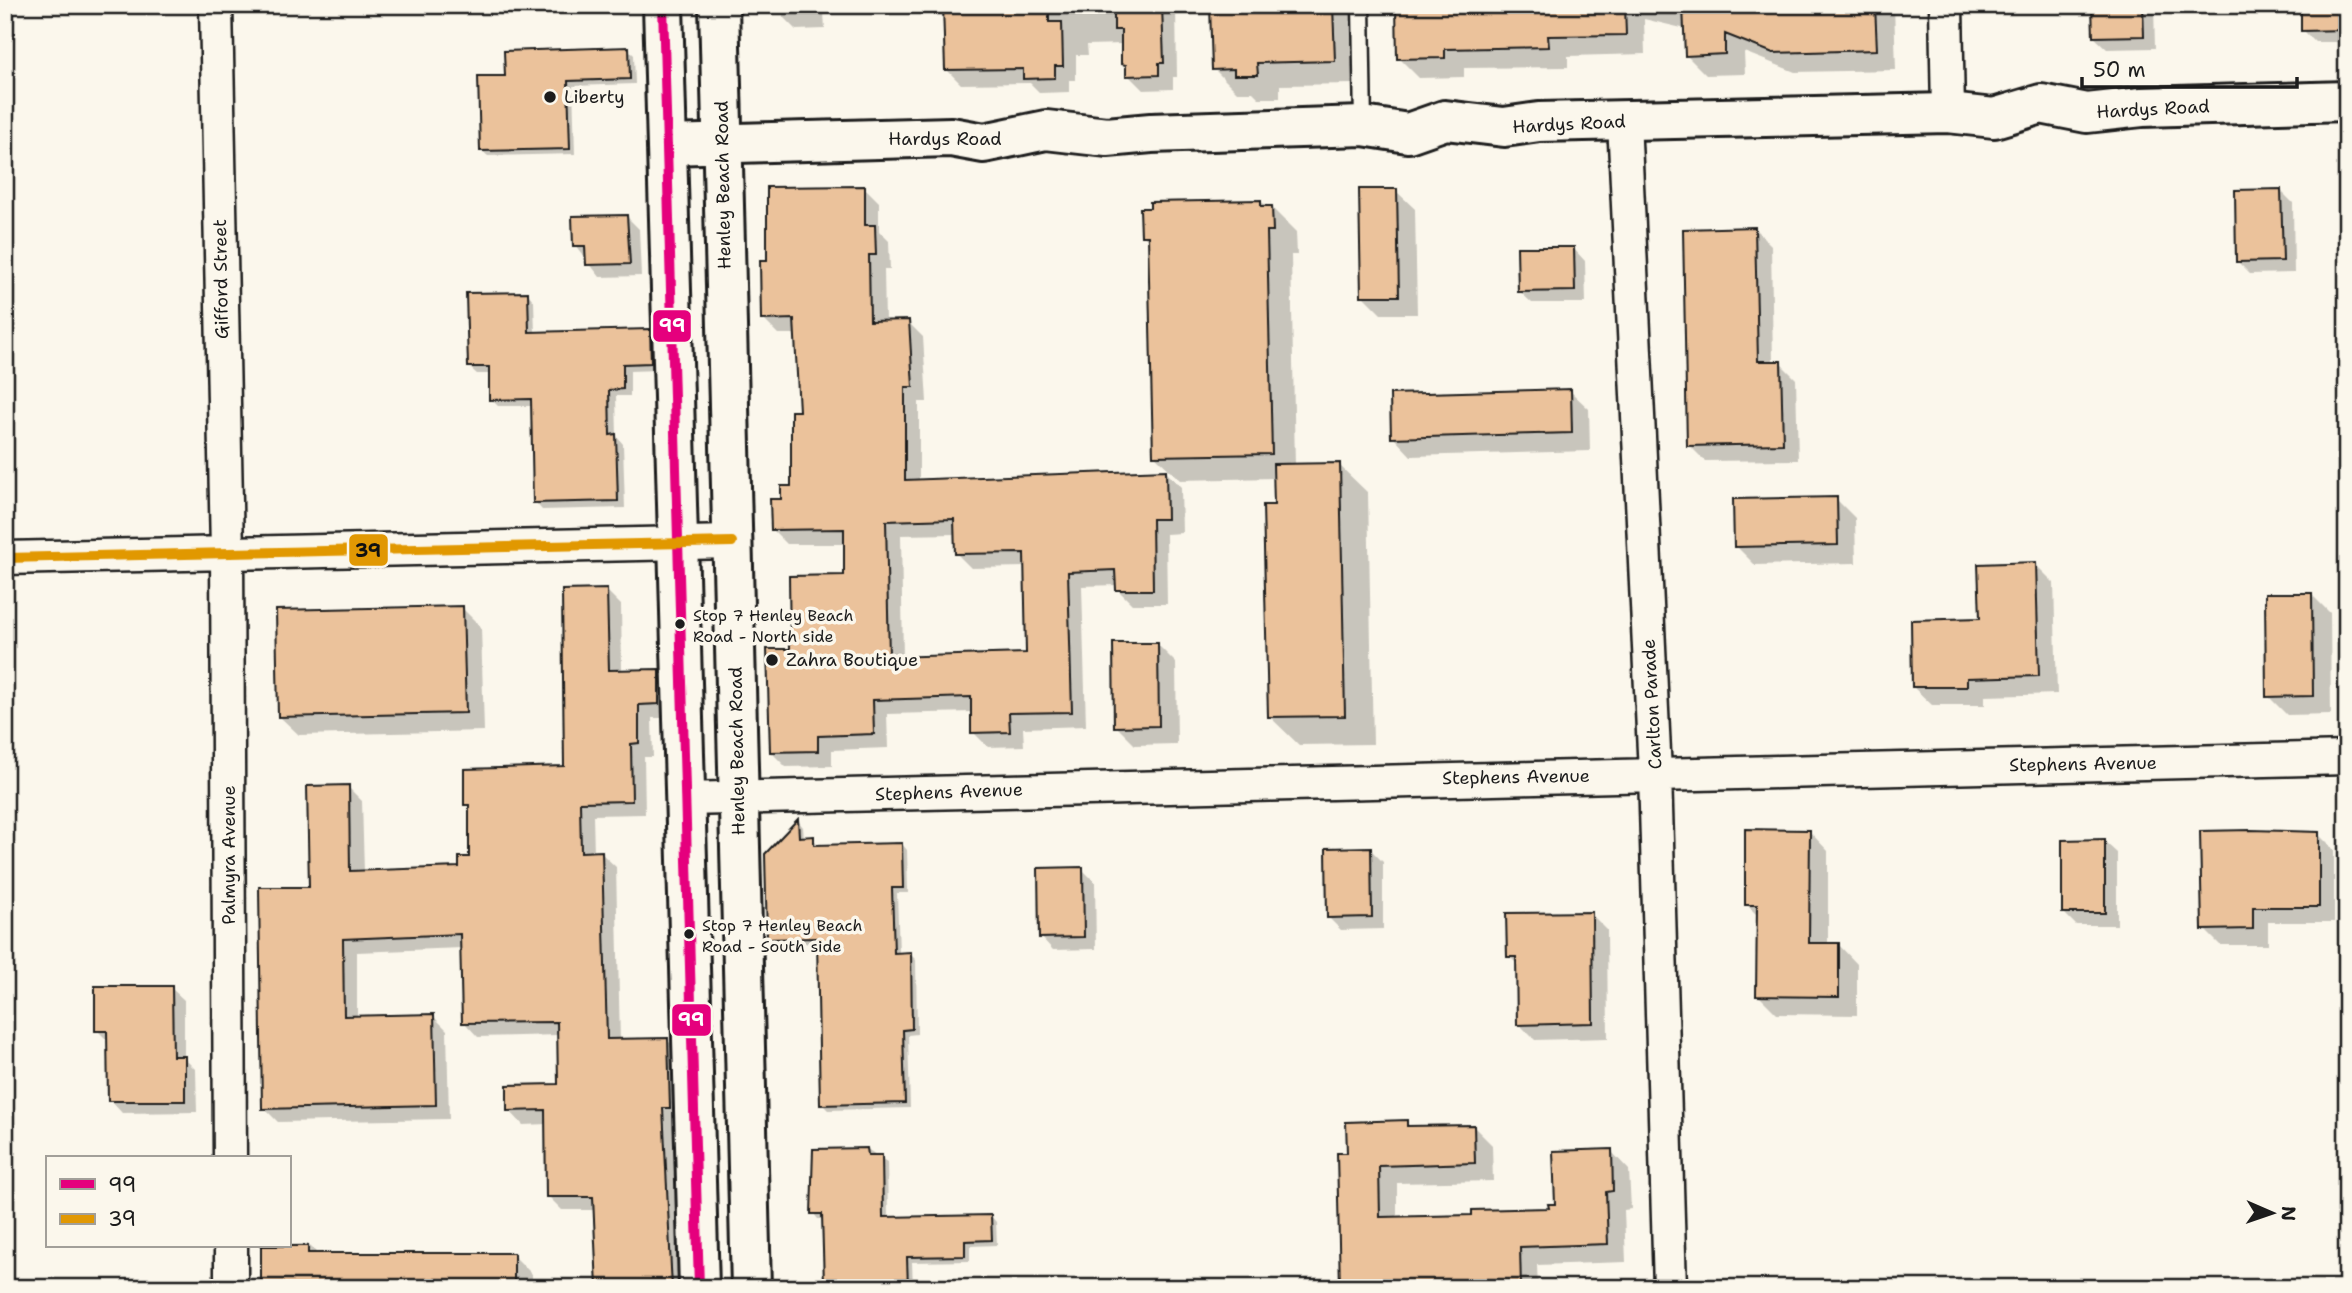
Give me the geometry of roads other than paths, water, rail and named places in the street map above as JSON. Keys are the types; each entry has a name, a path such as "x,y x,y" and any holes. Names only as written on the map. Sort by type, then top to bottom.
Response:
{"main road":[{"path":"663,5 699,1288"},
{"name":"Henley Beach Road","path":"719,5 751,1288"},
{"name":"Hardys Road","path":"667,145 951,137 984,143 1046,130 1107,137 1151,132 1363,126 1408,133 1445,120 1504,128 1539,122 1948,113 1994,118 2041,104 2087,113 2142,107 2347,101"}],"street":[{"name":"Gifford Street","path":"216,5 227,552"},
{"path":"1946,5 1948,113"},
{"name":"Carlton Parade","path":"1624,121 1655,774 1670,1288"},
{"path":"5,558 732,542"},
{"name":"Palmyra Avenue","path":"227,552 230,1156"},
{"name":"Stephens Avenue","path":"686,799 2347,758"},
{"path":"230,1248 231,1288"}],"lane":[{"path":"1361,5 1363,126"}],"place":[{"name":"Liberty","path":"550,97"},
{"name":"Stop 7 Henley Beach Road - North side","path":"680,624"},
{"name":"Zahra Boutique","path":"772,660"},
{"name":"Stop 7 Henley Beach Road - South side","path":"689,934"}]}
